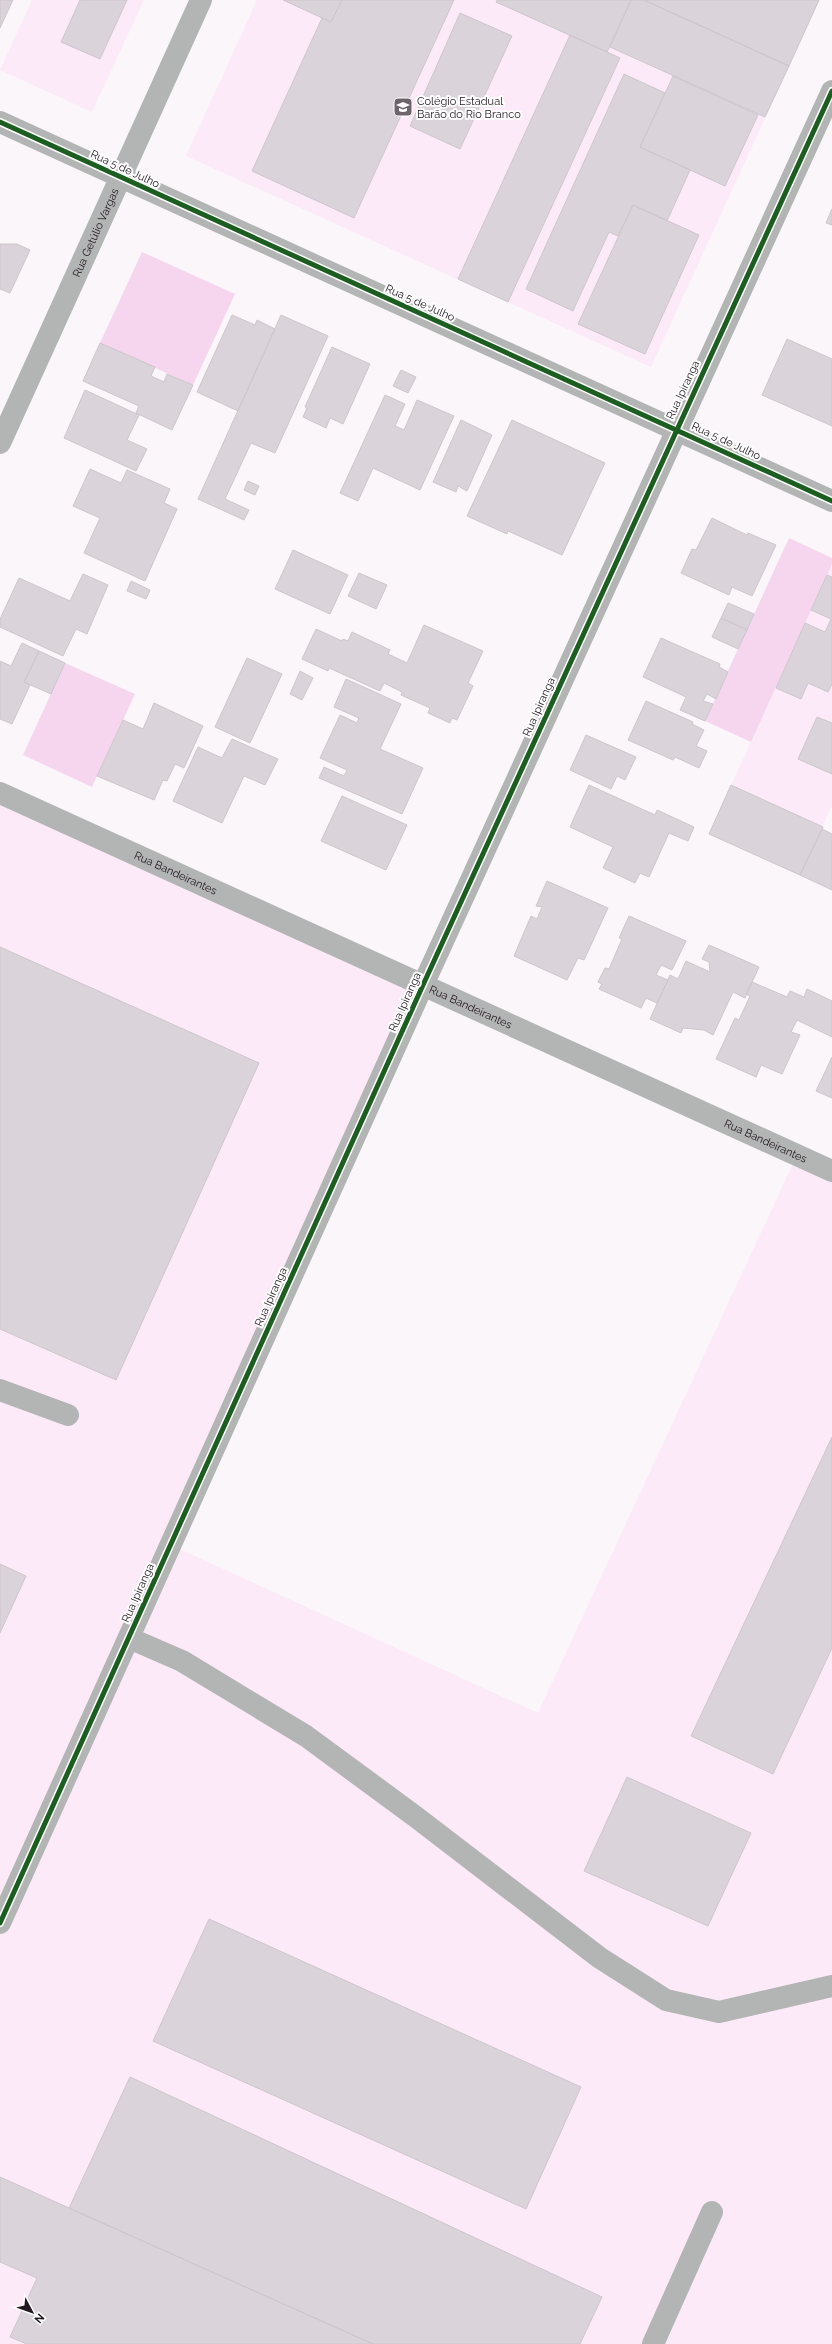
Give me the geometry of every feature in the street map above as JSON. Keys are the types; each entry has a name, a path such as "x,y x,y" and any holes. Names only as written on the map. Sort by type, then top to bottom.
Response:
{"street":[{"name":"Rua Getúlio Vargas","path":"0,444 201,0"},
{"name":"Rua Ipiranga","path":"0,1923 423,985 676,429 832,91"},
{"name":"Rua 5 de Julho","path":"0,122 120,178 832,501"},
{"name":"Rua Bandeirantes","path":"0,793 832,1171"},
{"path":"0,1390 68,1415"},
{"path":"129,1638 182,1661 306,1736 416,1817 600,1958 666,2000 720,2012 832,1986"},
{"path":"653,2344 712,2212"}],"shaded area":[{"path":"32,0 144,0 92,112 0,70"},
{"name":"Colégio Estadual Barão do Rio Branco","path":"257,0 819,0 651,367 186,156"},
{"path":"142,252 235,294 193,385 100,343"},
{"path":"789,538 832,558 832,564 751,742 705,721"},
{"path":"832,564 832,806 800,875 709,834"},
{"path":"65,663 135,694 92,787 23,755"},
{"path":"0,793 423,985 171,1545 538,1713 797,1155 832,1171 832,2344 0,2344"}],"building":[{"path":"0,0 13,0 0,28"},
{"path":"80,0 127,0 100,59 61,42"},
{"path":"283,0 342,0 331,22"},
{"path":"342,0 454,0 354,218 252,171 322,18 331,22"},
{"path":"497,0 631,0 607,52 496,2"},
{"path":"631,0 644,0 789,66 765,117 610,47"},
{"path":"644,0 819,0 789,66"},
{"path":"460,13 512,36 460,149 410,126"},
{"path":"570,35 620,58 508,302 458,279"},
{"path":"624,74 665,93 640,147 690,170 667,221 633,205 618,236 609,232 573,311 526,289"},
{"path":"673,76 758,115 725,186 640,147"},
{"path":"633,205 699,235 645,354 578,324"},
{"path":"832,209 832,225 826,223"},
{"path":"0,244 17,244 30,250 10,293 0,289"},
{"path":"232,315 255,325 257,320 275,329 238,411 197,392"},
{"path":"281,315 328,336 275,453 251,443 225,499 249,510 244,520 198,499"},
{"path":"787,339 832,359 832,426 762,395"},
{"path":"100,343 155,367 151,376 164,382 167,374 193,385 172,430 136,413 139,406 83,381"},
{"path":"332,347 370,364 343,424 330,418 326,428 303,417 307,408 305,407"},
{"path":"401,370 416,377 408,393 393,386"},
{"path":"85,390 139,415 127,440 147,449 136,471 64,438"},
{"path":"385,395 405,404 395,426 404,430 417,400 454,416 420,490 373,468 358,501 340,493"},
{"path":"461,420 492,435 467,491 458,486 456,492 433,482"},
{"path":"512,420 605,463 562,555 508,531 507,534 467,516"},
{"path":"90,469 121,483 127,470 170,489 164,503 177,509 145,581 84,553 100,518 73,506"},
{"path":"248,481 259,486 255,495 244,490"},
{"path":"712,518 747,535 748,533 776,545 752,596 732,587 729,595 681,573 692,549 696,550"},
{"path":"293,550 348,575 330,614 275,589"},
{"path":"359,573 387,585 376,609 348,596"},
{"path":"83,574 108,585 87,634 76,629 63,656 0,627 0,619 19,578 70,601"},
{"path":"827,575 832,577 832,684 828,692 808,683 801,699 776,688 805,623 825,632 831,619 811,610"},
{"path":"131,581 150,590 146,599 127,591"},
{"path":"728,603 754,614 747,630 721,618"},
{"path":"721,618 747,630 738,649 712,637"},
{"path":"424,625 483,651 468,683 473,686 457,720 452,718 450,723 428,713 430,708 401,695 402,692 384,683 380,691 329,668 328,671 302,659 316,629 342,641 343,639 348,641 352,632 390,650 388,654 407,663"},
{"path":"661,638 720,664 719,667 728,672 716,699 707,694 703,701 713,704 705,721 680,710 686,697 643,677"},
{"path":"22,643 39,651 24,682 30,685 12,724 0,719 0,661 11,666"},
{"path":"39,651 65,663 51,694 24,682"},
{"path":"247,658 282,674 250,743 215,727"},
{"path":"300,671 313,678 302,700 290,694"},
{"path":"346,679 401,704 380,749 423,768 402,814 319,778 324,767 344,776 347,770 320,758 340,715 357,723 359,718 334,707"},
{"path":"646,701 693,722 692,724 704,730 696,746 707,751 699,768 675,757 673,760 628,740"},
{"path":"154,703 203,726 184,768 175,764 167,781 163,780 154,800 97,776 123,720 143,729"},
{"path":"817,717 832,723 832,774 798,759"},
{"path":"586,735 636,757 625,780 617,776 611,789 570,770"},
{"path":"232,739 278,759 265,785 244,776 222,823 173,801 198,747 222,758"},
{"path":"589,785 655,815 657,810 694,827 688,841 669,833 649,877 640,873 635,883 603,868 613,847 570,827"},
{"path":"731,785 823,827 800,875 709,834"},
{"path":"342,796 407,825 386,870 321,841"},
{"path":"822,829 832,834 832,890 800,875"},
{"path":"547,881 608,908 584,960 578,958 567,980 514,956 531,916 537,919 542,907 536,906"},
{"path":"629,916 686,941 672,970 661,965 656,975 668,980 657,1003 646,998 641,1008 599,989 602,984 598,982 605,968 609,969 622,939 619,938"},
{"path":"709,945 759,967 745,998 733,992 713,1035 704,1030 683,1028 681,1033 650,1019 670,975 678,979 686,961 710,972 709,962 702,959"},
{"path":"0,947 259,1063 116,1380 0,1329"},
{"path":"752,982 787,997 790,991 804,997 807,989 832,1001 832,1037 797,1020 791,1032 800,1035 782,1074 761,1065 756,1077 716,1059 735,1018 739,1020 750,996 746,994"},
{"path":"832,1057 832,1098 816,1091"},
{"path":"832,1437 832,1648 773,1774 691,1736"},
{"path":"0,1564 26,1576 0,1633"},
{"path":"627,1777 751,1833 708,1926 584,1871"},
{"path":"209,1919 581,2087 526,2209 153,2041"},
{"path":"130,2077 602,2297 580,2344 373,2344 69,2208"},
{"path":"0,2177 373,2344 27,2344 10,2337 37,2278 0,2262"}],"cycle path":[{"path":"0,1923 423,985 832,91"},
{"path":"0,122 832,501"}],"place":[{"name":"Colégio Estadual Barão do Rio Branco","path":"403,107"}]}
